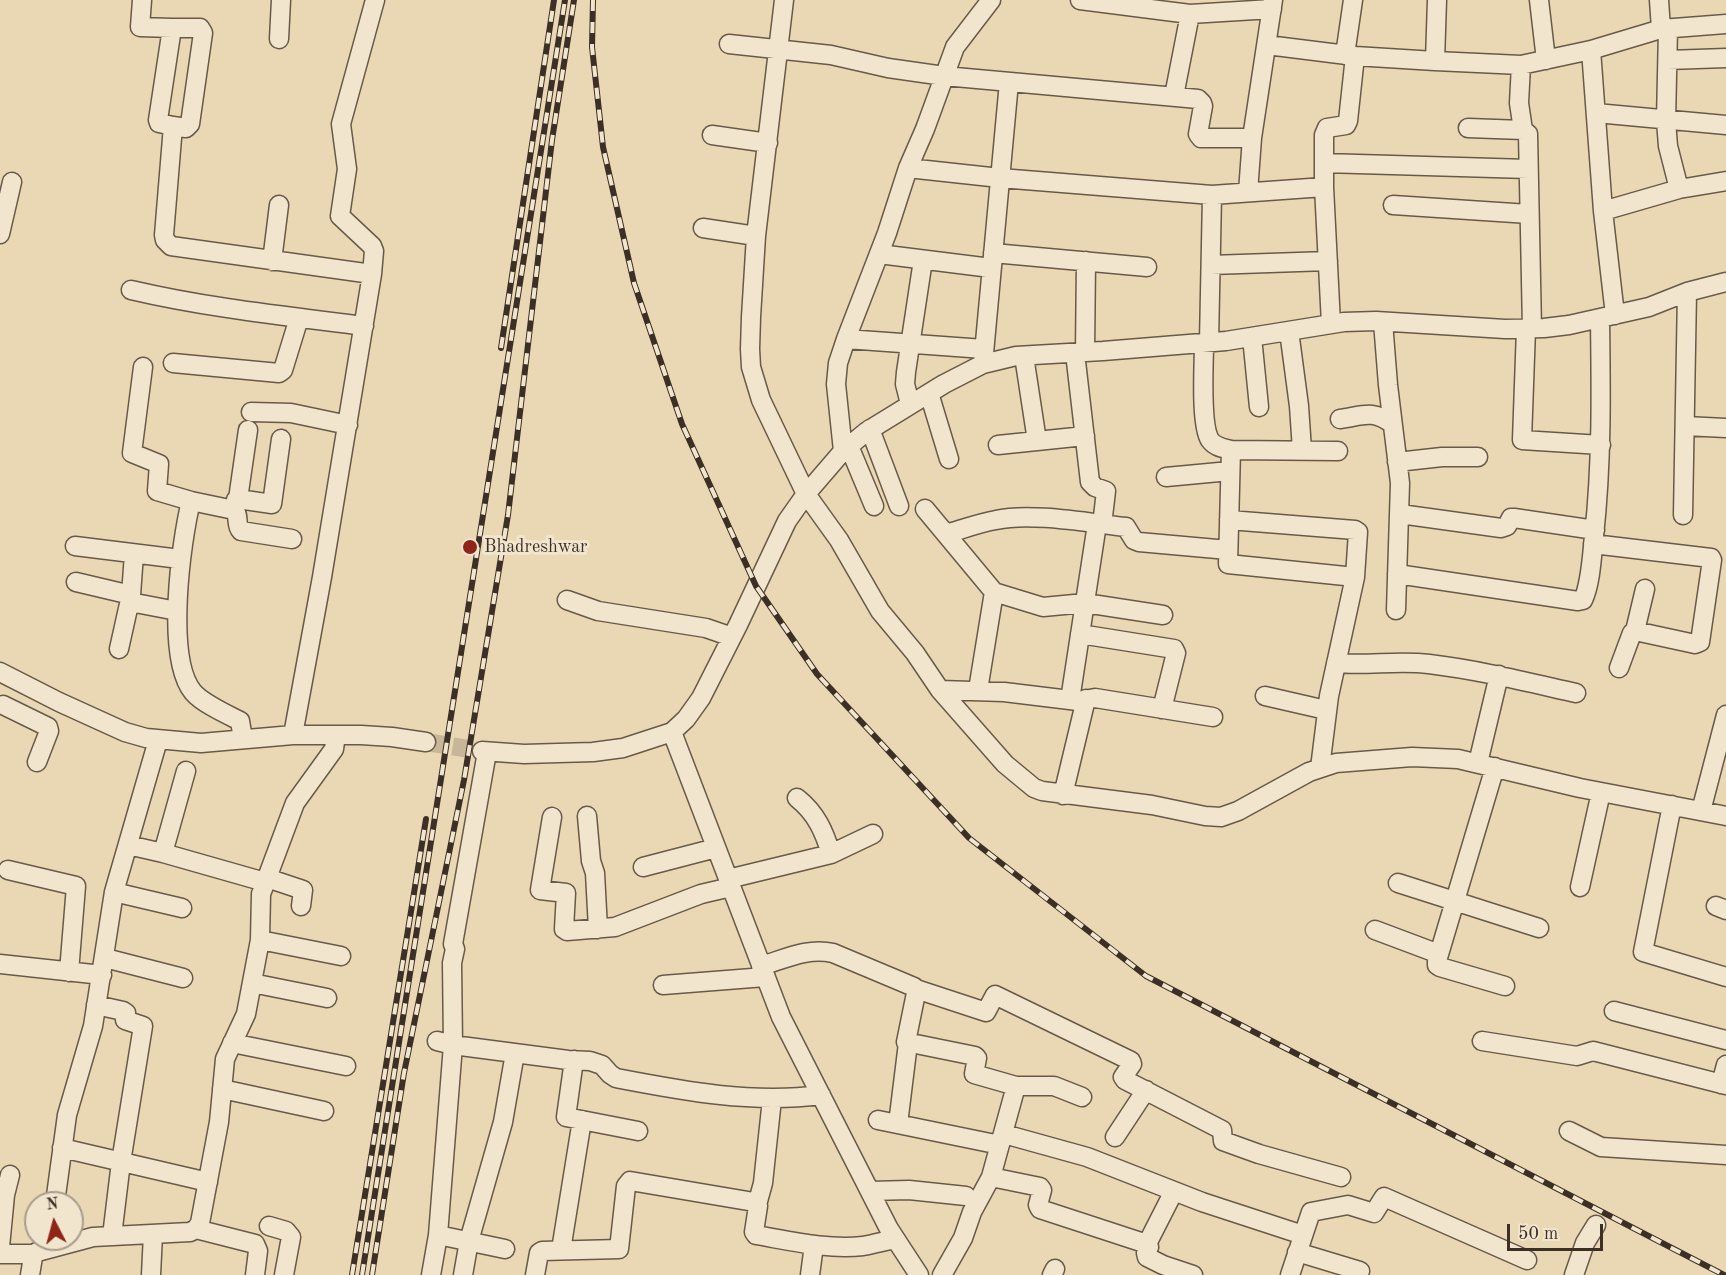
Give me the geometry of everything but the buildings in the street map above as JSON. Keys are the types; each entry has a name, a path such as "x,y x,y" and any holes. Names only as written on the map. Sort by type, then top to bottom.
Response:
{"street":[{"path":"142,0 140,27 200,28 203,33 190,124 186,128 159,123 158,120 172,28"},
{"path":"279,39 281,0"},
{"path":"293,735 348,425 372,274 372,246 340,216 347,169 341,124 375,0"},
{"path":"784,0 756,236 750,339 751,367 761,400 806,494 839,540 880,611 915,653 940,690 1005,764 1034,788 1051,794 1152,805 1221,817 1238,811 1309,772 1336,763 1412,757 1458,759 1601,792 1726,816"},
{"path":"873,506 846,449 836,384 838,363 908,168 955,47 991,0"},
{"path":"1080,0 1190,14 1272,4 1252,138 1248,192"},
{"path":"1331,324 1324,187 1325,130 1346,125 1348,121 1353,0"},
{"path":"1435,61 1437,0"},
{"path":"1539,0 1545,60"},
{"path":"1659,0 1668,60 1666,120 1668,146 1679,189"},
{"path":"1174,96 1190,14"},
{"path":"1267,45 1350,55 1521,65 1591,50 1665,29 1726,24"},
{"path":"729,44 831,55 888,68 944,76 1198,99 1202,103 1198,134 1201,138 1252,138"},
{"path":"1397,574 1582,601 1585,597 1594,537 1608,317 1591,50"},
{"path":"1668,60 1726,58"},
{"path":"1521,65 1519,103 1523,130"},
{"path":"983,357 1009,82"},
{"path":"1596,113 1726,125"},
{"path":"172,126 165,240 171,246 372,274"},
{"path":"1468,129 1523,130 1528,134 1529,329 1522,440 1601,445"},
{"path":"712,135 768,143"},
{"path":"1324,163 1528,168"},
{"path":"908,168 1000,178 1212,195 1324,187"},
{"path":"1603,211 1679,189 1726,181"},
{"path":"0,234 12,182"},
{"path":"1212,195 1204,404 1210,440 1215,445 1231,450 1338,451"},
{"path":"272,261 279,205"},
{"path":"1394,205 1529,214"},
{"path":"703,228 756,236"},
{"path":"879,254 923,260 1086,261 1147,267"},
{"path":"910,404 905,384 923,260"},
{"path":"1063,795 1078,699 1080,634 1084,603 1106,491 1095,487 1090,482 1085,436 1080,353 1086,261"},
{"path":"1210,265 1328,261"},
{"path":"846,339 911,344 983,357 1080,353 1206,342 1331,324 1383,322 1529,329 1569,325 1608,317 1649,307 1687,292 1726,282"},
{"path":"131,290 165,298 364,326"},
{"path":"1683,514 1687,292"},
{"path":"173,363 279,374 283,370 299,318"},
{"path":"1383,322 1400,514 1396,610"},
{"path":"1289,331 1302,450"},
{"path":"1252,337 1259,407"},
{"path":"1024,356 1037,441"},
{"path":"431,1275 438,1235 445,1043 455,948 453,944 484,752 592,753 623,748 672,732 686,719 701,698 787,521 806,494 846,449 870,429 983,357"},
{"path":"143,367 132,453 159,464 157,491 191,501 272,504 281,439"},
{"path":"928,393 949,459"},
{"path":"251,412 291,413 348,425"},
{"path":"1340,419 1374,414 1392,424"},
{"path":"1684,426 1726,428"},
{"path":"870,429 899,506"},
{"path":"248,430 236,504 237,526 241,531 292,539"},
{"path":"998,445 1085,436"},
{"path":"1231,450 1227,562 1229,565 1356,577"},
{"path":"1397,462 1442,457 1478,457"},
{"path":"1166,477 1230,471"},
{"path":"191,501 180,559 177,611 181,658 186,681 197,696 240,722 243,739"},
{"path":"925,509 994,592 1043,606 1084,603 1163,615"},
{"path":"1400,514 1502,528 1507,526 1511,518 1514,518 1594,537 1711,558 1700,642 1695,644 1635,631"},
{"path":"946,534 996,519 1014,518 1126,527 1134,540 1139,542 1228,550"},
{"path":"1229,520 1355,530 1359,534 1356,577 1326,710 1320,768"},
{"path":"75,546 180,559"},
{"path":"119,649 130,599 134,554"},
{"path":"76,582 177,611"},
{"path":"1619,668 1632,633 1635,631 1644,589"},
{"path":"978,690 994,592"},
{"path":"567,600 598,611 706,628 732,637"},
{"path":"1080,634 1174,649 1176,653 1162,709"},
{"path":"1336,663 1429,664 1499,675 1576,693"},
{"path":"1499,675 1487,765 1455,902 1437,965 1505,986"},
{"path":"38,762 49,728 1,708 8,676 125,732 158,740 201,742 293,735 336,735 392,737 426,742"},
{"path":"940,690 978,690 1078,699 1095,698 1213,717"},
{"path":"1265,696 1326,710"},
{"path":"1701,811 1726,715"},
{"path":"672,732 781,1017 895,1239 919,1275"},
{"path":"84,1238 190,1232 200,1223 219,1122 225,1059 246,1014 260,940 261,894 295,803 334,749 336,735"},
{"path":"57,1191 67,1115 93,1026 114,892 158,740"},
{"path":"163,853 186,771"},
{"path":"1580,887 1601,792"},
{"path":"797,798 809,807 817,818 831,854"},
{"path":"1672,805 1643,952 1726,977"},
{"path":"587,816 591,861 595,873 598,929"},
{"path":"552,817 540,890 566,893 566,930 615,927 649,916 729,883 831,854 873,834"},
{"path":"128,845 303,890 300,906"},
{"path":"644,867 716,848"},
{"path":"8,870 76,886 69,972"},
{"path":"1398,883 1539,928"},
{"path":"114,892 182,908"},
{"path":"1375,930 1439,954"},
{"path":"260,940 341,956"},
{"path":"663,985 763,971 811,951 822,951 833,953 916,989 986,1012 995,995 1131,1061 1132,1064 1123,1079 1222,1130 1223,1141 1268,1157 1341,1177"},
{"path":"0,964 69,972 103,967 183,978"},
{"path":"252,983 327,998"},
{"path":"898,1124 908,1043 906,1039 916,989"},
{"path":"96,1005 123,1011 126,1013 125,1020 143,1026 121,1162 112,1236"},
{"path":"1614,1011 1726,1040"},
{"path":"1482,1041 1577,1056 1593,1051 1723,1085 1726,1065"},
{"path":"232,1043 346,1066"},
{"path":"445,1043 598,1063 616,1078 684,1091 756,1099 820,1095"},
{"path":"908,1043 975,1056 977,1059 974,1074 1016,1086 1051,1085 1082,1097"},
{"path":"463,1275 469,1241 503,1122 515,1053"},
{"path":"574,1060 565,1115 567,1118 638,1131"},
{"path":"942,1275 963,1238 972,1212 990,1177 1016,1086"},
{"path":"222,1089 324,1111"},
{"path":"1115,1137 1146,1090"},
{"path":"772,1099 763,1183 757,1204 754,1232 756,1235 814,1245 862,1246 895,1239"},
{"path":"561,1250 582,1120"},
{"path":"878,1120 1087,1156 1231,1213 1360,1271"},
{"path":"1569,1131 1601,1147 1726,1155"},
{"path":"62,1148 208,1182"},
{"path":"0,1247 9,1175"},
{"path":"990,1177 1040,1187 1042,1190 1038,1204 1040,1209 1147,1244"},
{"path":"535,1275 540,1251 619,1249 626,1186 630,1181 757,1204"},
{"path":"870,1191 909,1190 966,1196"},
{"path":"1174,1191 1147,1244 1149,1247 1146,1256 1161,1270 1193,1275"},
{"path":"1290,1275 1310,1214 1313,1211 1348,1205 1374,1213 1386,1197 1527,1260"},
{"path":"1574,1275 1585,1243 1596,1225"},
{"path":"269,1226 286,1231 291,1237 284,1275"},
{"path":"196,1229 255,1244 258,1251 255,1275"},
{"path":"151,1275 153,1234"},
{"path":"438,1235 505,1249"},
{"path":"810,1275 814,1245"},
{"path":"0,1254 34,1254 40,1251"},
{"path":"30,1275 34,1254"}],"tunnel":[{"path":"426,742 482,751"}],"railway":[{"path":"501,348 554,0"},
{"path":"362,1275 565,0"},
{"path":"372,1275 404,1073 464,780 508,515 552,140 574,0"},
{"path":"593,0 592,47 603,147 634,283 682,424 756,586 817,674 969,838 1146,976 1724,1275"},
{"path":"352,1275 426,819"}],"place":[{"name":"Bhadreshwar","path":"470,547"}]}
